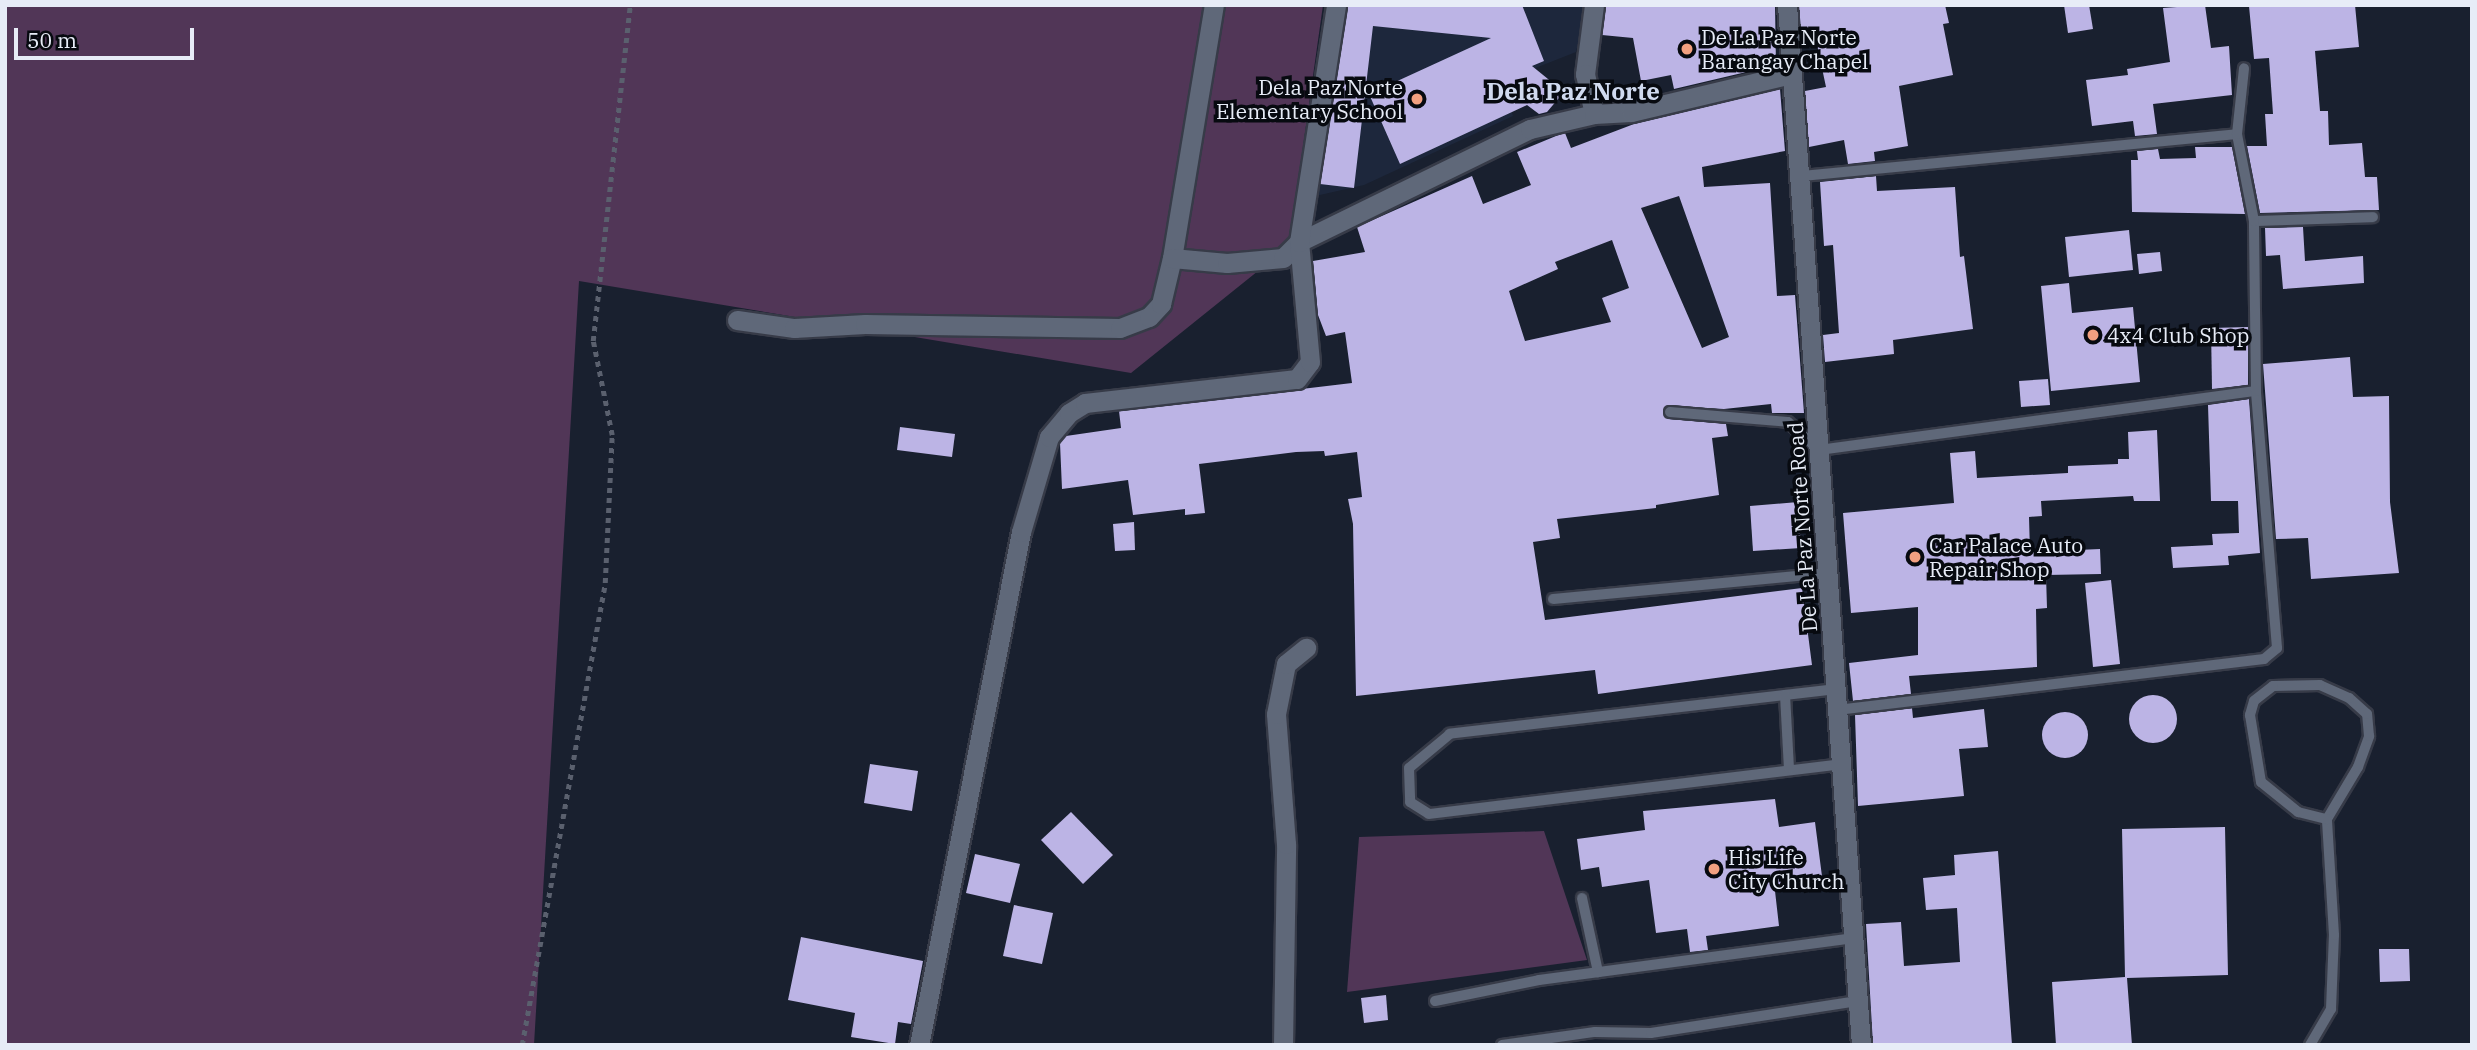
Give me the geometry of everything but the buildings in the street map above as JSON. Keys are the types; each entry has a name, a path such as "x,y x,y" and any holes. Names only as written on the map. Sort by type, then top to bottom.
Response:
{"street":[{"path":"737,320 794,328 865,324 1120,328 1149,317 1161,304 1172,258 1214,5"},
{"path":"919,1045 1021,533 1049,438 1069,413 1085,403 1297,379 1310,362 1299,242 1336,5"},
{"path":"1594,5 1585,74 1594,114"},
{"name":"De La Paz Norte Road","path":"1787,5 1802,176 1861,1045"},
{"path":"1172,258 1262,262 1283,258 1299,242 1530,129 1594,114 1631,112 1792,74"},
{"path":"1283,1045 1286,844 1276,714 1286,664 1306,648"}],"lane":[{"path":"1837,710 2273,656 2277,648 2276,609 2256,391 2254,221 2237,134 2244,68"},
{"path":"1802,176 2237,134"},
{"path":"2254,221 2372,217"},
{"path":"1670,412 1788,422 1819,450 2256,391"},
{"path":"1553,598 1829,573"},
{"path":"2310,1045 2331,1009 2334,934 2328,819 2365,746 2367,714 2349,698 2320,685 2273,687 2254,701 2250,715 2262,782 2298,812 2328,819"},
{"path":"1836,690 1450,734 1431,746 1409,768 1410,802 1429,814 1790,768 1842,764"},
{"path":"1785,695 1790,768"},
{"path":"1582,898 1598,972"},
{"path":"1435,1001 1598,972 1854,939"},
{"path":"1503,1045 1595,1032 1651,1033 1858,1001"}],"path":[{"path":"522,1045 605,583 612,435 593,341 630,5"}],"shaded area":[{"path":"5,5 1323,5 1289,246 1131,373 579,281 534,1045 5,1045"},
{"name":"Dela Paz Norte Elementary School","path":"1341,5 1587,5 1576,52 1502,81 1513,116 1364,185 1311,197"},
{"path":"1544,831 1587,960 1347,992 1359,837"}],"place":[{"name":"De La Paz Norte Barangay Chapel","path":"1687,49"},
{"name":"Dela Paz Norte Elementary School","path":"1417,99"},
{"name":"4x4 Club Shop","path":"2093,335"},
{"name":"Car Palace Auto Repair Shop","path":"1915,557"},
{"name":"His Life City Church","path":"1714,869"}],"district":[{"name":"Dela Paz Norte","path":"1573,92"}]}
